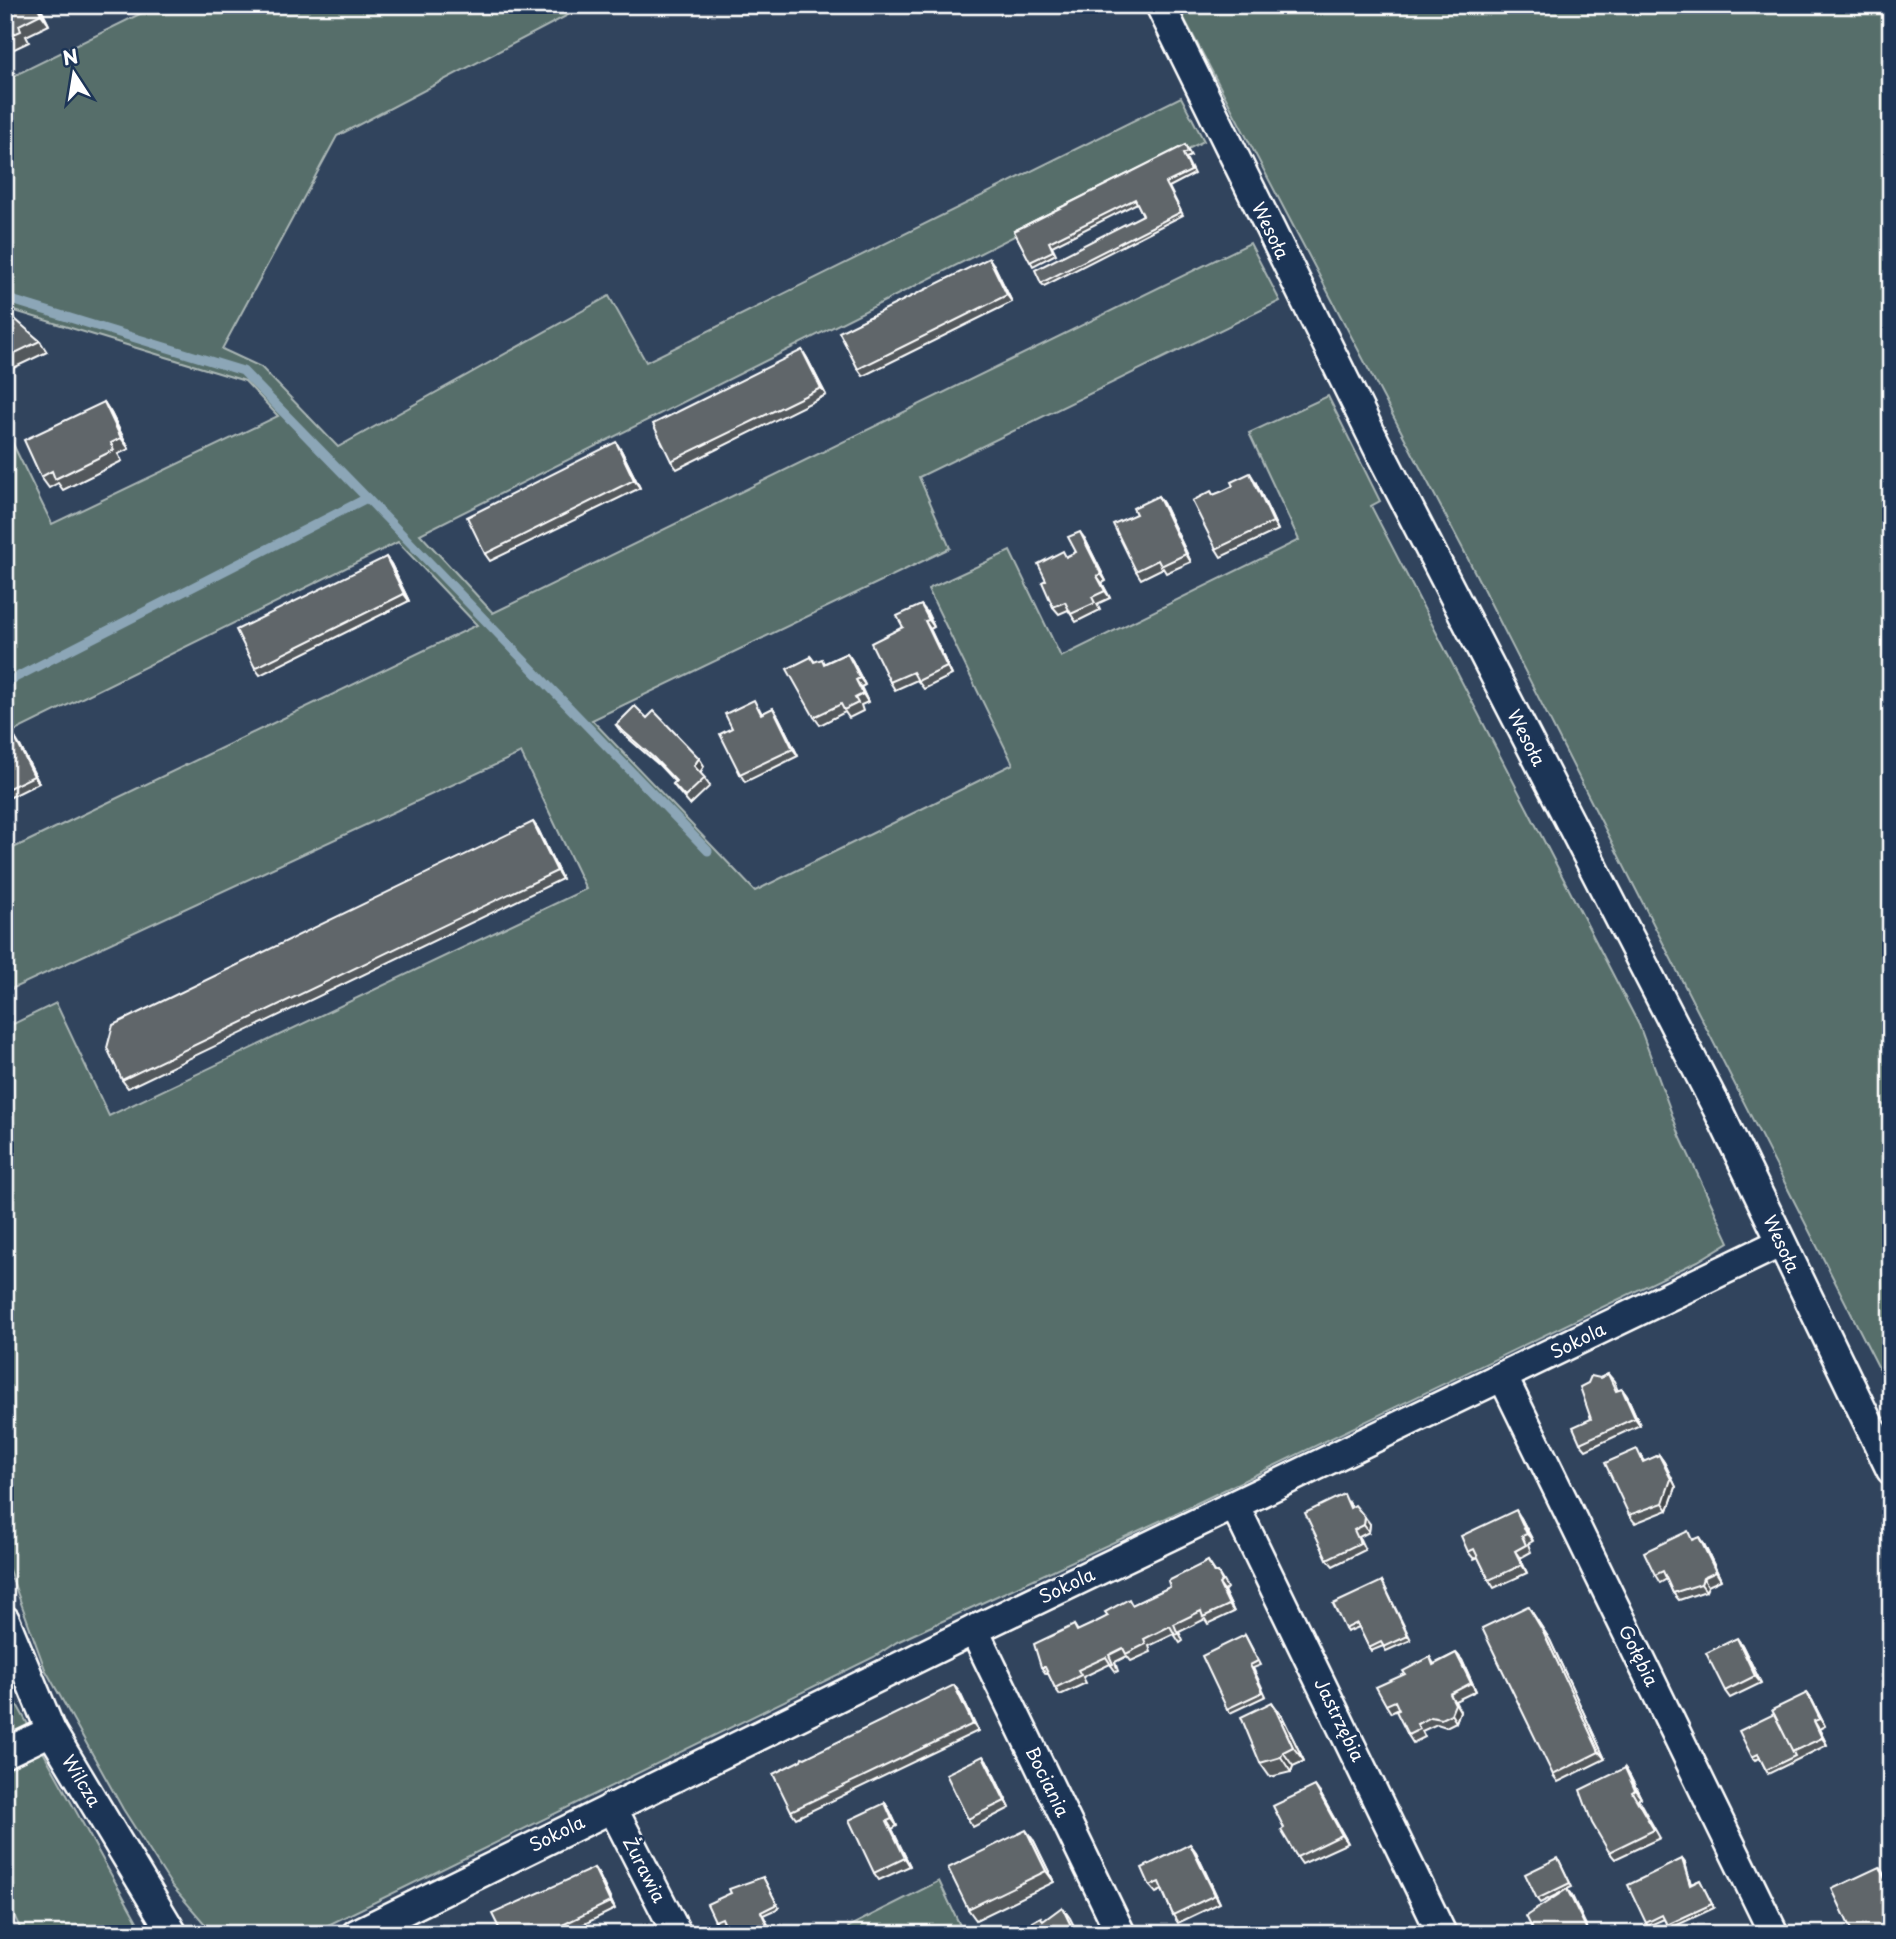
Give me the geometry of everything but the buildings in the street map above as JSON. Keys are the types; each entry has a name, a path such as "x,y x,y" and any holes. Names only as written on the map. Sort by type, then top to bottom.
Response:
{"street":[{"name":"Wesoła","path":"1160,5 1380,452 1717,1108 1891,1470"},
{"name":"Sokola","path":"356,1934 974,1630 1780,1243"},
{"name":"Gołębia","path":"1503,1377 1774,1934"},
{"name":"Jastrzębia","path":"1236,1506 1442,1934"},
{"name":"Wilcza","path":"5,1620 51,1731 173,1934"},
{"name":"Bociania","path":"974,1630 1121,1934"},
{"path":"5,1753 51,1731"},
{"name":"Żurawia","path":"612,1807 677,1934"}],"green space":[{"path":"158,5 587,5 337,136 222,349 261,367 338,447 609,296 646,362 1181,97 1204,141 420,534 493,613 1250,243 1280,301 919,477 950,548 592,720 755,891 1013,764 928,589 1010,551 1061,657 1299,540 1249,433 1328,396 1380,501 1371,506 1639,1025 1680,1136 1729,1242 1698,1261 1164,1519 897,1642 874,1657 310,1934 217,1934 210,1930 172,1886 123,1809 45,1669 5,1559 5,1166 14,1161 5,1141 5,1028 56,1003 109,1116 586,889 521,753 5,992 5,852 477,625 398,542 5,736 5,441 10,438 52,524 278,416 245,381 5,308 5,80"},
{"path":"1177,5 1891,5 1891,1392 1463,549"},
{"path":"5,1683 144,1934 23,1934 10,1907 5,1909"},
{"path":"939,1881 964,1934 852,1934 848,1927"}],"waterway":[{"path":"5,298 243,371 367,498 5,683"},
{"path":"367,498 708,851"}]}
